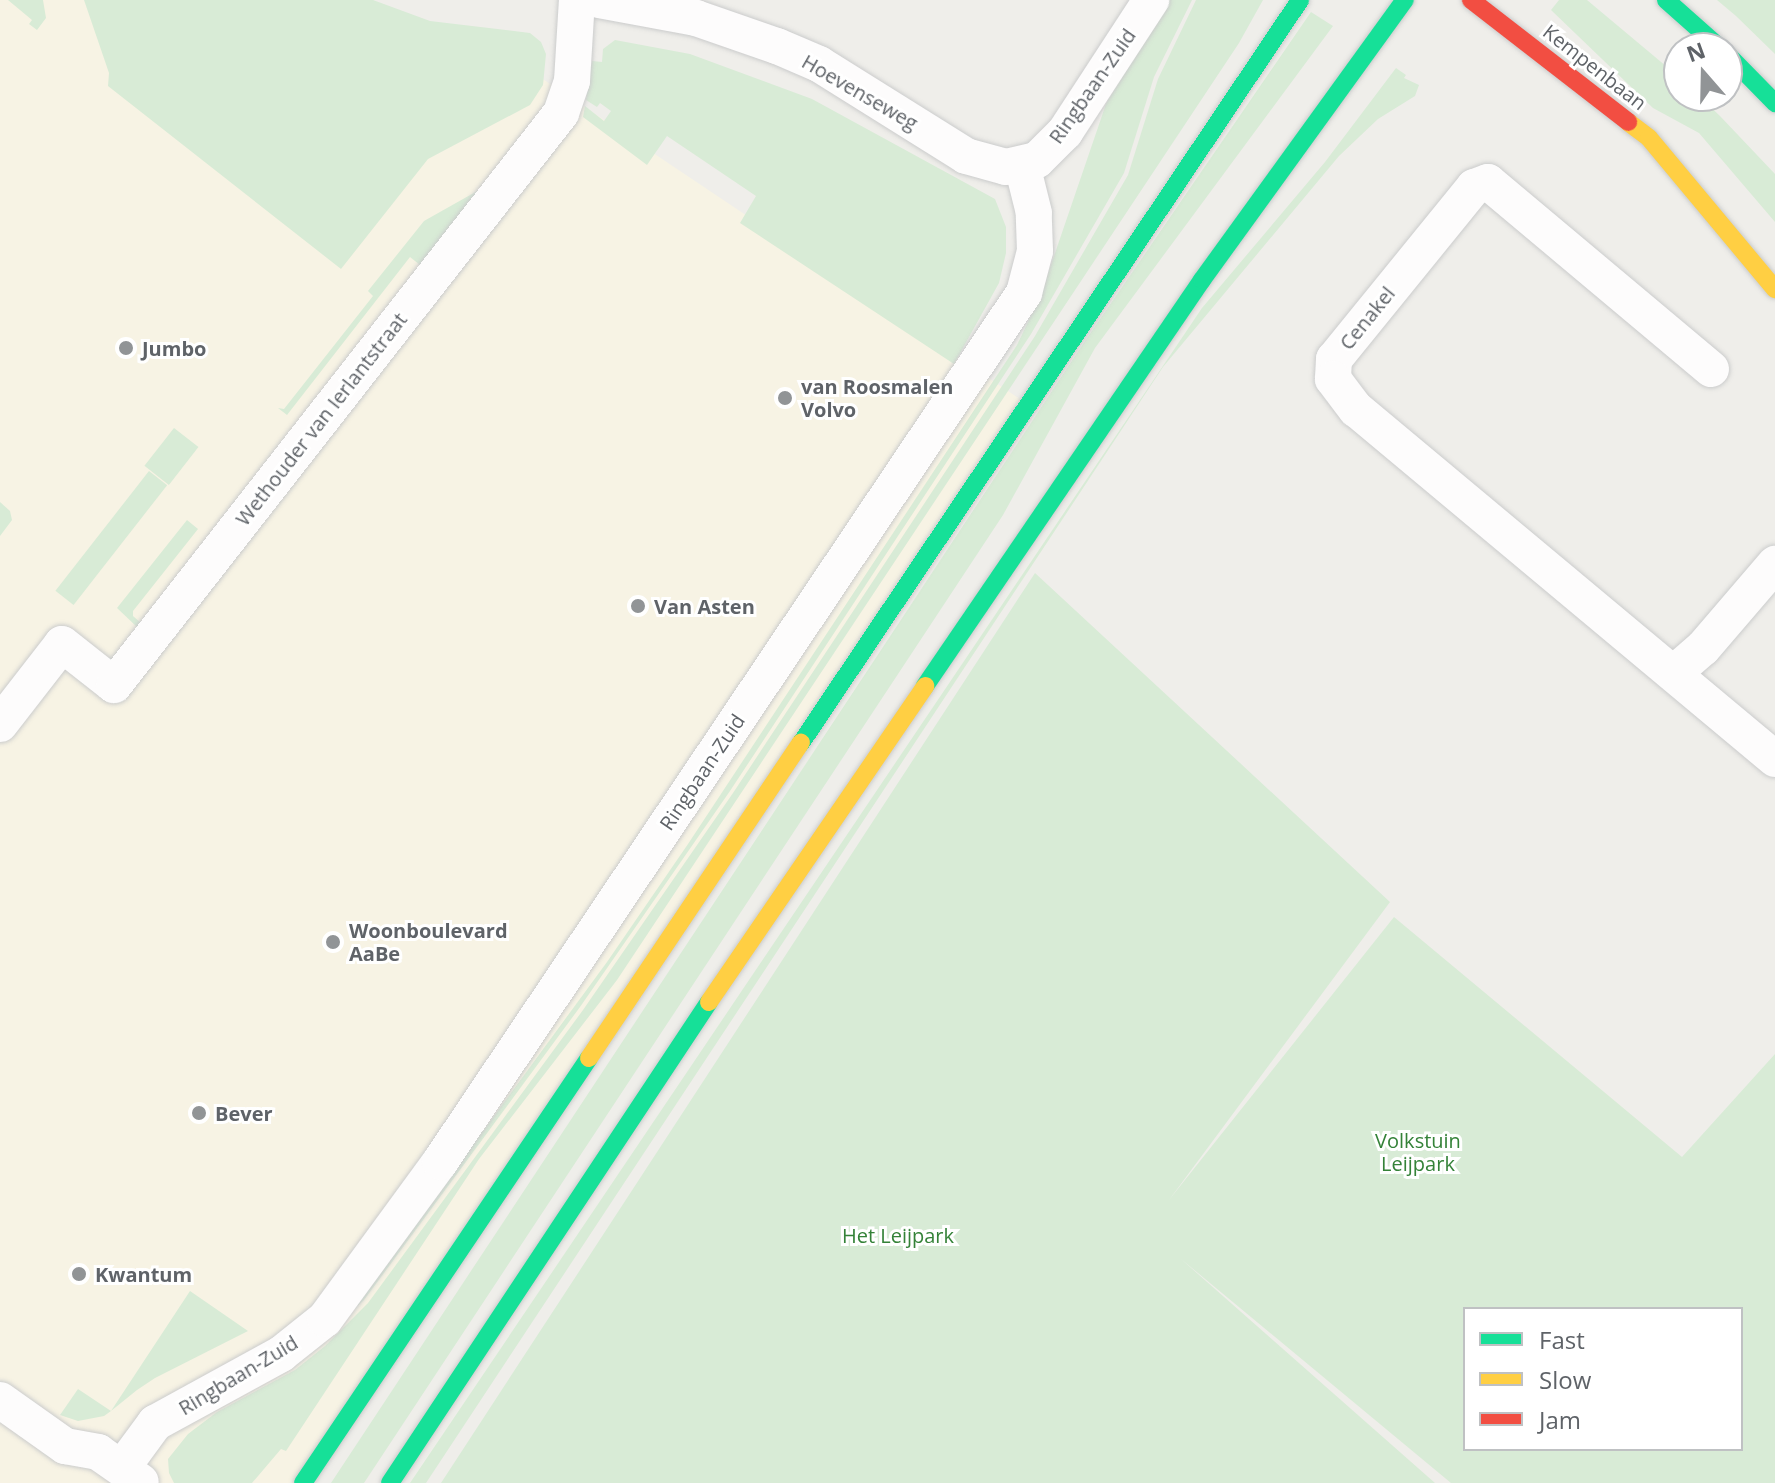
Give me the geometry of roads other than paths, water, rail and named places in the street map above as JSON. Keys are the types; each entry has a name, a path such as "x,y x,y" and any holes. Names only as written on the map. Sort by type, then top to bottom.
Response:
{"main road":[{"path":"303,1483 595,1054 1300,0"},
{"path":"390,1483 649,1090 1184,306 1405,0"},
{"name":"Kempenbaan","path":"1471,0 1649,138 1741,244 1775,289"},
{"path":"1666,0 1702,32"},
{"path":"1743,70 1775,103"}],"street":[{"name":"Wethouder van Ierlantstraat","path":"0,724 62,644 114,685 561,113 572,81 577,0"},
{"name":"Hoevenseweg","path":"599,0 696,18 777,46 819,64 966,156 991,165 1022,165"},
{"name":"Ringbaan-Zuid","path":"132,1476 155,1423 281,1354 325,1319 440,1162 1024,293 1035,251 1034,213 1022,165 1037,160 1065,132 1151,0"},
{"name":"Cenakel","path":"1711,369 1488,182 1474,187 1334,359 1333,379 1356,409 1775,759"},
{"path":"1674,673 1703,648 1775,564"},
{"path":"0,1400 65,1446 98,1452 132,1476"},
{"path":"279,1483 310,1442 344,1420"}],"place":[{"name":"Jumbo","path":"126,348"},
{"name":"van Roosmalen Volvo","path":"785,398"},
{"name":"Van Asten","path":"638,606"},
{"name":"Woonboulevard AaBe","path":"333,942"},
{"name":"Bever","path":"199,1113"},
{"name":"Kwantum","path":"79,1274"}],"park label":[{"name":"Volkstuin Leijpark","path":"1418,1152"},
{"name":"Het Leijpark","path":"898,1235"}]}
